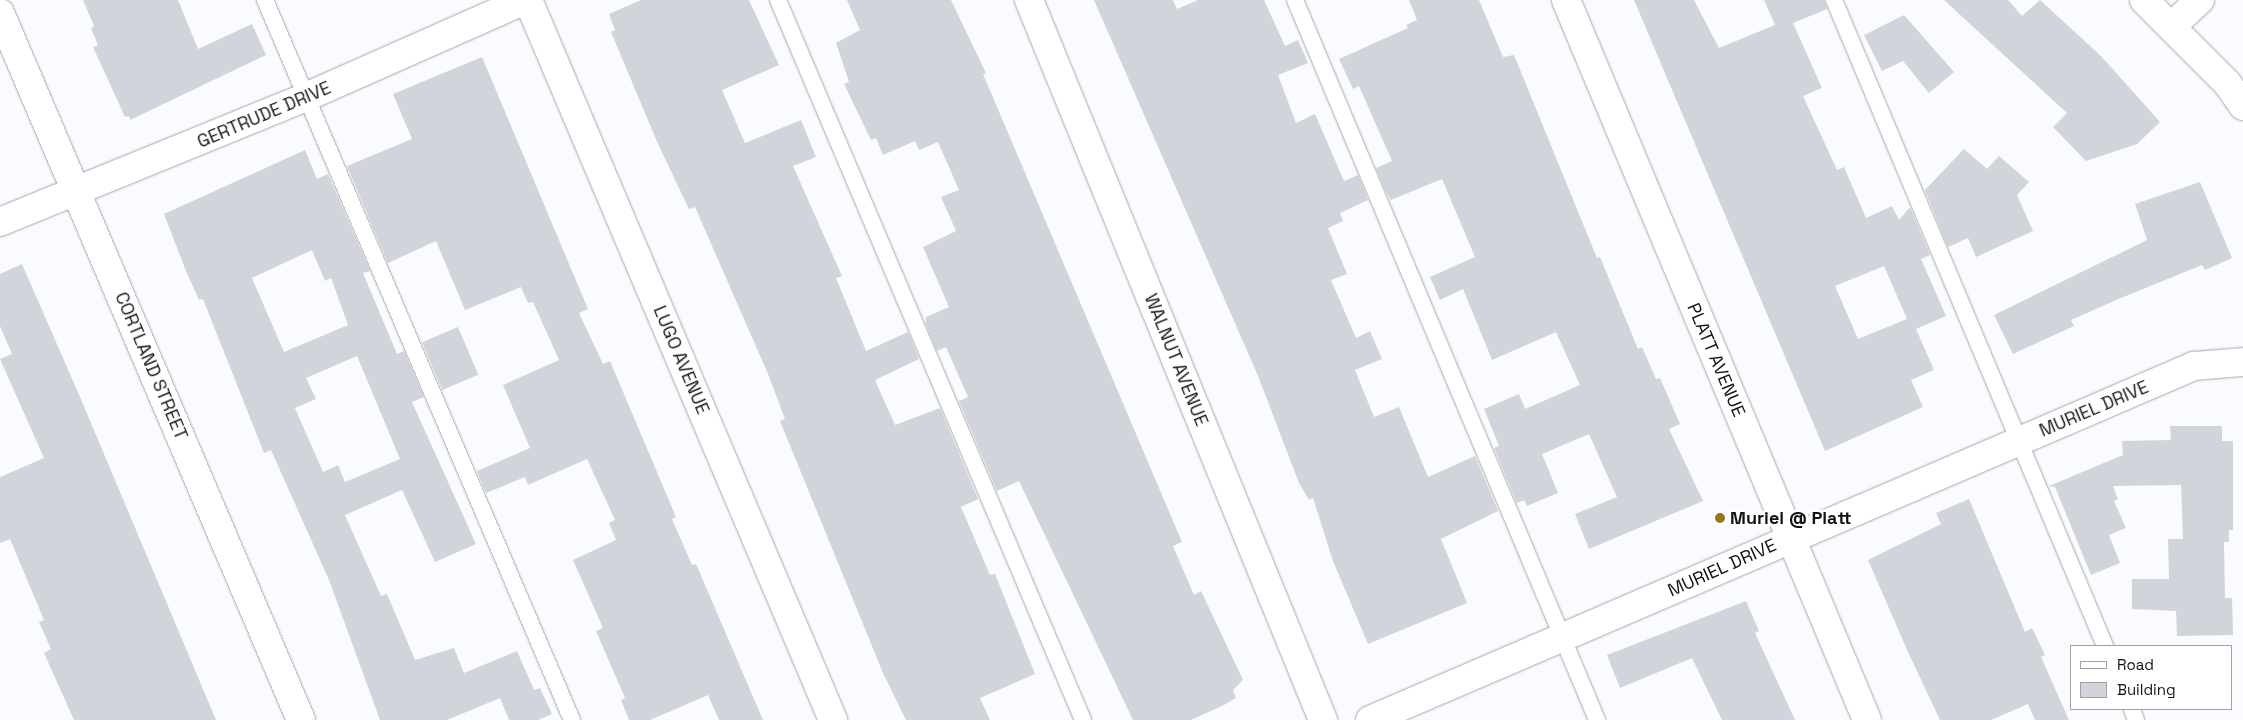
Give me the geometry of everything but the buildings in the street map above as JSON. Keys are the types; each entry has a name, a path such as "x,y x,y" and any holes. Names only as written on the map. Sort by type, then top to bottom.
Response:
{"street":[{"name":"GERTRUDE DRIVE","path":"0,222 77,193 306,97 527,0"},
{"name":"LUGO AVENUE","path":"527,0 833,720"},
{"name":"WALNUT AVENUE","path":"1029,0 1323,720"},
{"name":"PLATT AVENUE","path":"1566,0 1867,720"},
{"path":"2144,0 2173,25 2227,83 2243,106"},
{"path":"2173,25 2200,0"},
{"name":"CORTLAND STREET","path":"0,13 301,720"},
{"name":"MURIEL DRIVE","path":"1370,720 2194,366 2243,362"}],"lane":[{"path":"265,0 572,720"},
{"path":"778,0 1083,720"},
{"path":"1295,0 1597,720"},
{"path":"1834,0 2106,645"}],"place":[{"name":"Muriel @ Platt","path":"1720,518"}]}
